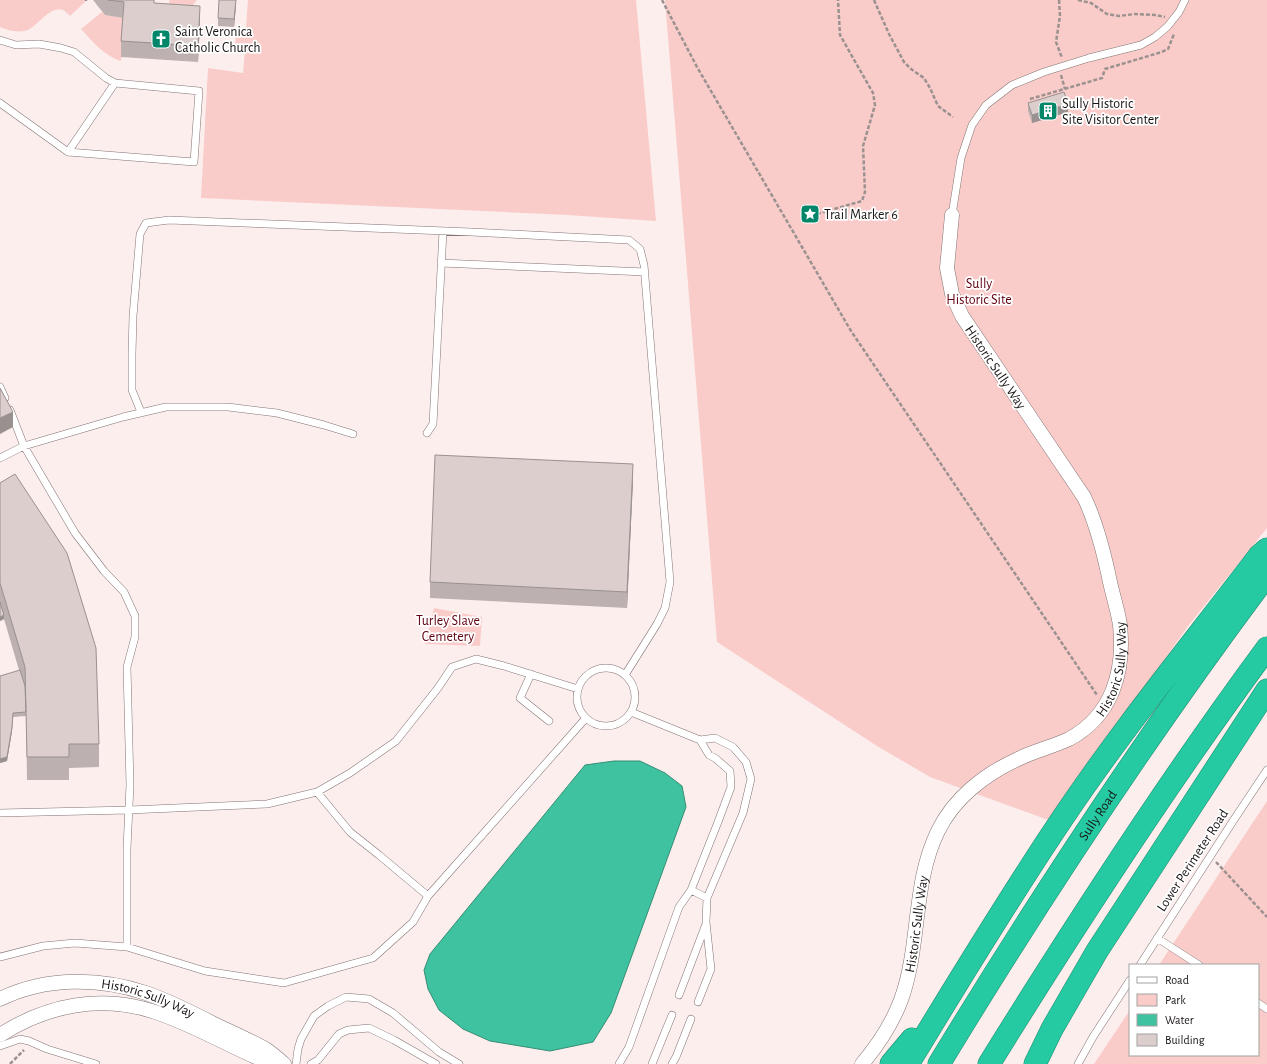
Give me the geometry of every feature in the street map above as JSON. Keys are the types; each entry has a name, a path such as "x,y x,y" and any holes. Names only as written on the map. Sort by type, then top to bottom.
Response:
{"highway":[{"path":"908,1064 962,975 1043,848 1092,776 1259,556 1267,549"},
{"name":"Sully Road","path":"939,1064 1020,933 1109,797 1174,703 1267,575"},
{"path":"989,1064 1035,989 1189,755 1267,648"},
{"path":"1036,1064 1052,1029 1098,951 1267,690"},
{"path":"1022,1064 1065,994 1098,951"},
{"path":"891,1064 909,1044 936,1006 962,975"}],"street":[{"name":"Historic Sully Way","path":"862,1064 877,1046 889,1027 901,1000 906,985 922,877 931,847 945,817 951,808 987,776 1018,759 1068,739 1081,732 1092,722 1109,700 1120,669 1120,625 1092,514 1084,497 962,316 952,294 947,268 952,215"},
{"name":"Historic Sully Way","path":"0,999 25,988 42,985 96,982 112,984 164,1000 268,1050 284,1064"},
{"name":"Historic Sully Way","path":"0,1035 29,1019 56,1009 84,1004 112,1003 142,1008 162,1014 272,1064"}],"lane":[{"path":"952,215 961,158 972,125 986,105 1012,85 1044,72 1089,58 1141,45 1168,27 1180,12 1184,0"},
{"path":"0,40 16,45 39,44 74,52 106,78 114,82 199,91 194,162 68,152 0,103"},
{"path":"68,152 114,82"},
{"path":"141,412 132,390 132,323 140,234 146,223 169,220 629,240 640,248 645,272 670,582 665,608 658,624 625,675"},
{"path":"427,434 433,424 443,231"},
{"path":"441,263 645,272"},
{"path":"0,387 24,446 75,533 104,571 124,592 135,616 135,637 127,667 130,785 127,848 127,947"},
{"path":"0,458 24,446 141,412 166,407 228,407 277,413 353,434"},
{"path":"0,813 129,810 267,804 318,792 350,773 396,741 438,688 452,667 476,659 578,689"},
{"path":"597,669 612,669 625,675 634,688 635,701 631,712 626,719 618,724 601,726 586,718 578,705 577,697 578,689 582,680 597,669"},
{"path":"531,674 520,698 549,721"},
{"path":"631,712 700,740 715,738 733,747 746,762 751,779 743,813 707,898 706,922 711,969 698,1002"},
{"path":"0,957 43,946 75,943 127,947 205,971 284,982 373,958 413,922 428,896 586,718"},
{"path":"619,1064 628,1047 679,907 691,890 731,787 730,771 715,758 709,755 700,740"},
{"name":"Lower Perimeter Road","path":"1141,964 1267,770"},
{"path":"318,792 350,832 428,896"},
{"path":"691,890 707,898"},
{"path":"679,995 706,922"},
{"path":"1157,938 1197,964"},
{"path":"1078,1064 1129,982"},
{"path":"296,1064 301,1038 314,1016 328,1006 346,997 369,999 393,1013 439,1052 459,1064"},
{"path":"652,1064 672,1015"},
{"path":"672,1064 691,1019"},
{"path":"311,1064 318,1060 339,1034 348,1030 369,1028 394,1040 436,1064"},
{"path":"0,1046 20,1039 96,1064"}],"path":[{"path":"662,0 697,67 851,331 1105,706"},
{"path":"817,214 862,201 865,192 863,146 875,105 873,93 840,34 838,0"},
{"path":"874,0 889,34 904,62 924,78 938,106 953,117"},
{"path":"1059,0 1060,16 1056,42 1059,50"},
{"path":"1078,0 1091,3 1107,14 1119,16 1135,14 1155,15 1174,19"},
{"path":"1030,99 1102,78 1105,69 1168,49 1180,12"},
{"path":"1210,856 1267,918"},
{"path":"10,1064 24,1049"}],"green space":[{"path":"0,0 87,0 70,16 63,10 54,10 32,28 25,31 18,31 7,30 0,27"},
{"path":"169,0 197,0 193,5 181,11 170,5"},
{"path":"248,0 636,0 656,221 567,215 201,198 208,68 243,73 245,49 238,48 235,45 236,31 240,28 246,28"},
{"name":"Sully Historic Site","path":"665,0 1267,0 1267,528 1188,626 1051,821 930,777 877,746 717,642"},
{"path":"102,12 105,15 124,18 121,61 104,52 81,29"},
{"name":"Turley Slave Cemetery","path":"434,608 482,617 480,646 425,644"},
{"path":"1267,801 1267,1064 1094,1064 1129,1012 1129,1056 1259,1056 1259,964 1160,964"}],"water":[{"path":"614,761 640,761 665,773 682,786 686,807 611,1013 593,1042 550,1051 490,1041 463,1029 439,1010 428,989 424,970 430,954 585,765"}],"building":[{"path":"108,0 154,0 154,3 200,6 198,46 121,41 124,2"},
{"path":"219,0 236,0 234,19 218,18"},
{"path":"1064,92 1068,104 1032,115 1028,103"},
{"path":"0,388 13,412 0,418"},
{"path":"435,455 633,464 627,592 430,582"},
{"path":"15,474 67,553 96,648 99,744 69,744 69,757 27,757 25,667 0,583 0,483"},
{"path":"0,602 4,615 0,617"},
{"path":"20,670 25,686 26,712 13,713 7,757 0,759 0,676"}],"place":[{"name":"Saint Veronica Catholic Church","path":"161,39"},
{"name":"Sully Historic Site Visitor Center","path":"1048,111"},
{"name":"Trail Marker 6","path":"810,214"}]}
